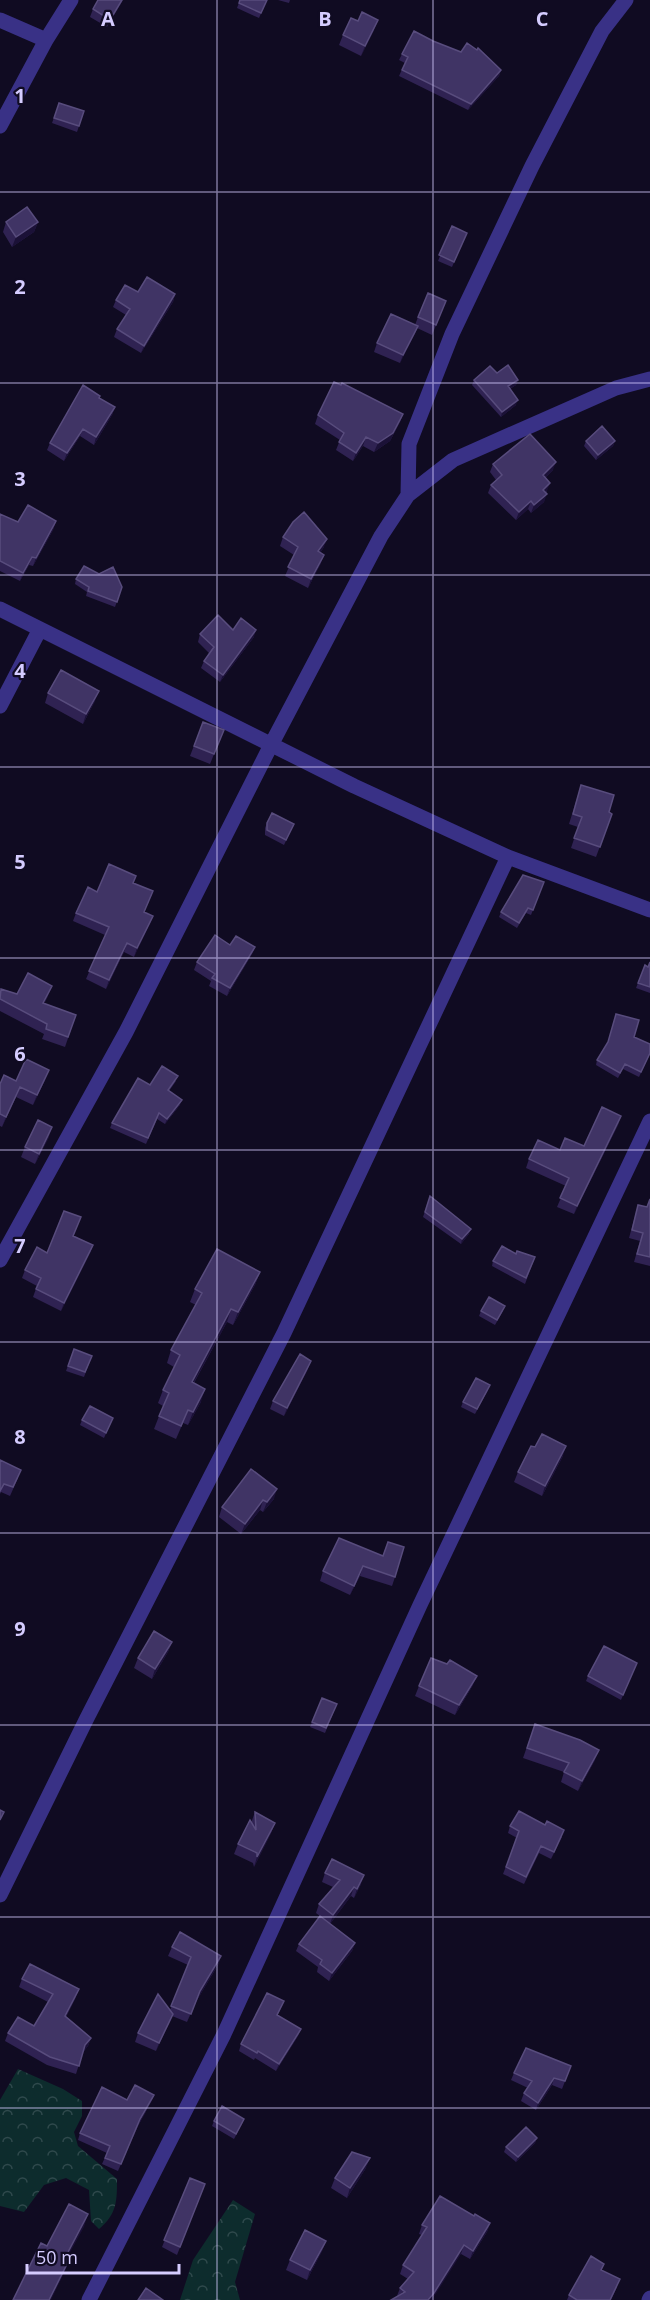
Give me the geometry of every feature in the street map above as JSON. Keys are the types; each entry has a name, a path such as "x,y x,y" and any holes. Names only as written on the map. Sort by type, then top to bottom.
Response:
{"street":[{"path":"0,126 46,40 71,0"},
{"path":"408,495 408,444 452,334 532,166 602,31 626,0"},
{"path":"0,20 46,40"},
{"path":"0,1260 126,1032 271,745 381,536 408,495 453,460 616,388 650,379"},
{"path":"0,609 354,786 508,857 650,910"},
{"path":"0,706 40,629"},
{"path":"0,1895 86,1720 284,1333 508,857"},
{"path":"89,2300 224,2034 420,1605 650,1121"}],"green space":[{"path":"18,2069 63,2089 82,2101 82,2116 74,2132 78,2146 117,2179 115,2207 99,2229 91,2221 89,2190 66,2178 44,2185 24,2212 0,2206 0,2100"},
{"path":"233,2200 255,2214 235,2282 240,2300 180,2300 193,2260"}],"building":[{"path":"98,0 122,0 110,20 93,9"},
{"path":"240,0 267,0 261,13 239,3"},
{"path":"362,12 378,20 365,46 343,35 351,18 358,21"},
{"path":"414,31 461,52 467,43 477,50 478,48 501,70 471,104 402,70 408,57 402,54"},
{"path":"59,103 84,111 79,126 54,118"},
{"path":"27,207 38,222 16,237 6,222"},
{"path":"452,226 467,233 454,262 439,255"},
{"path":"147,277 175,294 144,346 117,329 130,309 116,300 125,285 138,292"},
{"path":"428,293 446,301 436,325 418,317"},
{"path":"391,314 418,326 403,355 377,343"},
{"path":"508,365 518,380 508,386 518,400 502,412 474,380 490,366 497,373"},
{"path":"334,382 341,385 342,383 403,414 393,433 378,443 366,437 356,453 339,442 344,433 318,415"},
{"path":"83,385 115,407 96,437 83,429 67,453 50,443"},
{"path":"602,426 615,441 598,455 586,441"},
{"path":"530,434 556,462 543,475 550,483 543,490 547,494 534,505 531,501 519,512 491,485 502,475 493,464"},
{"path":"28,505 56,521 36,558 32,557 23,573 0,561 0,514 18,522"},
{"path":"304,512 327,539 318,551 324,555 311,579 288,567 298,547 283,537 293,522"},
{"path":"84,566 99,574 113,567 122,587 117,602 88,591 89,587 76,579"},
{"path":"218,615 233,630 241,618 256,630 223,675 204,661 214,647 200,634"},
{"path":"61,670 99,691 86,714 48,693"},
{"path":"203,722 224,730 214,754 194,746"},
{"path":"581,785 614,795 609,812 612,814 600,847 574,838 582,817 573,814"},
{"path":"272,813 294,824 286,840 267,830 267,823"},
{"path":"109,864 136,876 133,883 153,891 144,912 153,916 137,948 127,943 109,980 89,971 109,927 76,913 88,887 97,892"},
{"path":"523,875 544,882 533,910 528,908 519,923 501,912"},
{"path":"215,935 230,945 236,936 255,947 230,988 212,978 215,974 197,962"},
{"path":"650,962 650,987 638,983 645,965 648,967"},
{"path":"28,973 52,986 43,1003 76,1015 68,1037 46,1029 47,1024 0,999 1,989 17,994"},
{"path":"616,1014 639,1020 634,1037 650,1044 650,1053 641,1072 625,1064 620,1073 597,1060 608,1042"},
{"path":"26,1059 49,1070 37,1095 20,1087 6,1117 0,1114 0,1084 4,1075 16,1081"},
{"path":"162,1066 178,1076 168,1090 182,1100 167,1119 159,1113 148,1138 112,1123 138,1078 150,1085"},
{"path":"602,1107 621,1116 577,1206 560,1198 569,1178 529,1159 538,1140 560,1150 565,1138 584,1146"},
{"path":"38,1120 52,1127 39,1154 25,1147"},
{"path":"430,1196 471,1229 462,1239 425,1212"},
{"path":"650,1199 650,1257 637,1254 643,1233 632,1230 638,1205 647,1207"},
{"path":"64,1211 81,1217 73,1236 93,1245 64,1303 36,1289 41,1278 25,1270 37,1247 47,1253"},
{"path":"502,1246 516,1254 517,1251 535,1257 526,1278 493,1261"},
{"path":"217,1249 260,1272 238,1312 231,1309 192,1382 205,1389 193,1412 188,1410 181,1426 159,1416 169,1393 163,1390 180,1355 171,1350 202,1293 195,1289"},
{"path":"489,1297 505,1306 497,1320 481,1311"},
{"path":"74,1349 92,1356 85,1372 68,1366"},
{"path":"300,1354 311,1361 287,1408 273,1401"},
{"path":"476,1378 490,1385 477,1409 463,1402"},
{"path":"90,1406 113,1418 106,1433 82,1420"},
{"path":"542,1434 566,1446 545,1486 518,1472 531,1446 535,1447"},
{"path":"0,1460 21,1470 13,1487 4,1484 0,1491"},
{"path":"251,1469 277,1489 267,1502 263,1500 245,1524 222,1507"},
{"path":"339,1538 383,1556 388,1542 404,1547 395,1577 363,1566 354,1586 323,1571"},
{"path":"154,1631 172,1642 155,1669 138,1658"},
{"path":"604,1646 637,1663 623,1695 588,1676"},
{"path":"431,1658 447,1664 450,1660 477,1676 459,1705 419,1686"},
{"path":"322,1698 337,1704 326,1728 312,1722"},
{"path":"535,1724 580,1740 599,1750 582,1781 564,1772 569,1763 527,1748"},
{"path":"519,1811 545,1825 547,1821 564,1830 554,1852 541,1846 526,1877 506,1867 519,1831 510,1826"},
{"path":"255,1812 275,1823 257,1857 257,1853 238,1844 250,1820 256,1830"},
{"path":"332,1859 364,1875 357,1889 354,1887 333,1915 319,1904 340,1880 325,1873"},
{"path":"320,1916 355,1943 332,1973 320,1964 322,1960 299,1944"},
{"path":"180,1932 221,1956 200,1991 191,2014 171,2006 191,1957 172,1947"},
{"path":"30,1964 79,1989 65,2016 91,2038 85,2045 79,2066 50,2057 8,2033 18,2017 34,2026 53,1994 22,1979"},
{"path":"267,1993 284,2001 277,2015 301,2029 279,2064 241,2044"},
{"path":"158,1994 173,2014 159,2043 138,2033"},
{"path":"526,2048 571,2066 565,2081 554,2078 538,2103 524,2093 532,2081 514,2073"},
{"path":"135,2085 154,2095 140,2119 121,2164 105,2158 110,2146 80,2133 102,2087 127,2100"},
{"path":"222,2106 244,2119 236,2134 214,2121"},
{"path":"526,2127 537,2138 518,2157 506,2147"},
{"path":"352,2152 370,2158 350,2188 335,2178"},
{"path":"190,2178 205,2184 180,2247 164,2240"},
{"path":"440,2196 490,2223 473,2251 464,2245 428,2300 391,2300 405,2292 400,2288 414,2272 403,2265 427,2227 422,2225"},
{"path":"69,2204 88,2214 66,2256 70,2258 49,2300 13,2300 41,2243 47,2246"},
{"path":"305,2230 326,2241 310,2270 290,2260"},
{"path":"591,2256 604,2264 601,2270 620,2279 610,2300 577,2300 569,2295"},
{"path":"146,2288 163,2300 138,2300"}]}
